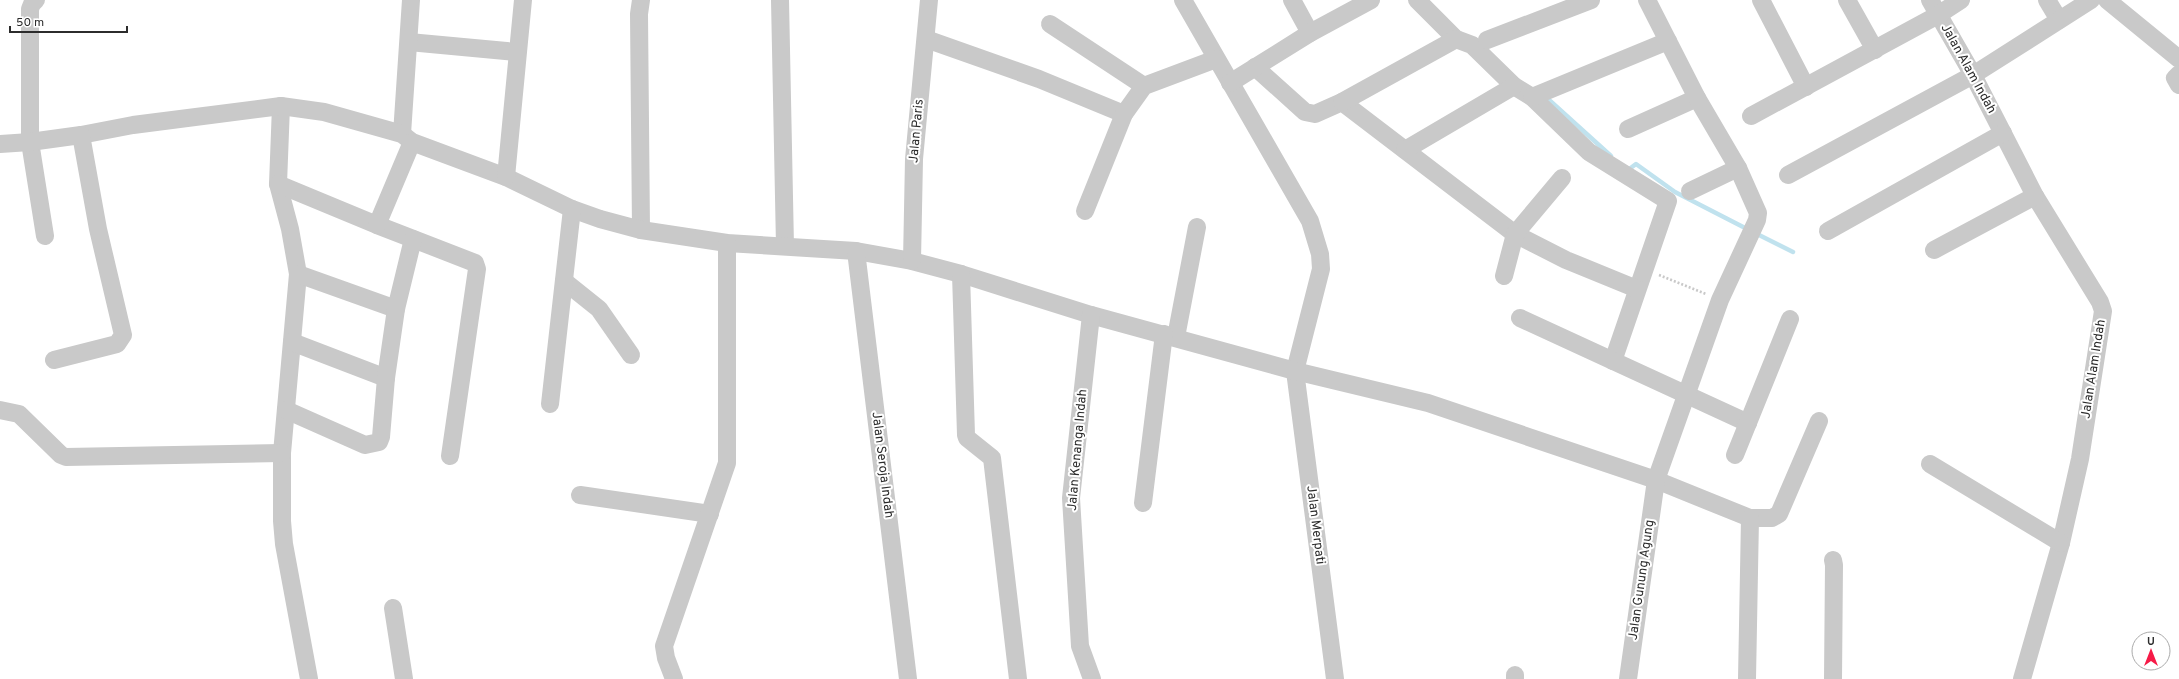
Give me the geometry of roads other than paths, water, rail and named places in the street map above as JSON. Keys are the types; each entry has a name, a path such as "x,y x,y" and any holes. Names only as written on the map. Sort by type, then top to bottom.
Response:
{"street":[{"path":"36,0 30,9 30,142 45,236"},
{"path":"377,225 407,138 411,0"},
{"path":"506,177 523,0"},
{"path":"641,0 639,14 641,230"},
{"path":"780,0 785,246"},
{"name":"Jalan Paris","path":"912,261 914,159 929,0"},
{"path":"1183,0 1310,221 1320,254 1319,280 1295,371"},
{"path":"1292,0 1310,33"},
{"path":"1230,83 1310,33 1371,0"},
{"path":"1417,0 1456,38 1472,46 1514,86 1532,97 1589,152 1668,201 1613,361"},
{"path":"1487,40 1591,0"},
{"name":"Jalan Gunung Agung","path":"1628,679 1656,480 1720,300 1757,220 1756,207 1738,168 1697,98 1648,0"},
{"path":"1761,0 1806,87"},
{"path":"1847,0 1875,50"},
{"path":"1751,116 1875,50 1934,7 1961,0"},
{"path":"2048,0 2058,20"},
{"path":"1788,175 1973,75 2091,0"},
{"path":"2107,0 2179,59"},
{"name":"Jalan Alam Indah","path":"1934,7 1973,75 2035,196 2100,302 2103,311 2080,459 2061,543 2022,679"},
{"path":"1050,24 1144,86"},
{"path":"1255,67 1305,112 1315,114 1342,102 1456,38"},
{"path":"926,39 1039,79 1124,114"},
{"path":"1532,97 1668,41"},
{"path":"409,42 517,52"},
{"path":"1085,211 1124,114 1144,86 1216,59"},
{"path":"2179,74 2175,78 2179,85"},
{"path":"1404,150 1514,86"},
{"path":"1628,129 1697,98"},
{"path":"1342,102 1515,234 1566,260 1637,289"},
{"path":"0,144 30,142 81,135 133,125 280,106 324,112 407,138 506,177 572,209 641,230 728,243 856,251 912,261 961,274 1091,315 1295,371 1428,403 1656,480 1750,518 1772,518 1779,514 1819,421"},
{"path":"280,106 278,184 290,230 298,274 282,453 282,521 284,544 309,679"},
{"path":"1828,231 2003,133"},
{"path":"54,360 117,344 123,335 98,229 81,135"},
{"path":"1690,191 1738,168"},
{"path":"1504,276 1515,234 1562,178"},
{"path":"278,184 377,225 473,261 477,265 450,456"},
{"path":"1934,250 2035,196"},
{"path":"550,404 572,209"},
{"path":"1142,503 1170,336 1197,227"},
{"path":"286,410 365,445 379,442 382,437 386,378 396,309 413,239"},
{"path":"674,679 666,658 664,646 710,514 728,456 728,243"},
{"name":"Jalan Seroja Indah","path":"856,251 908,679"},
{"path":"298,274 396,309"},
{"path":"961,274 966,435 967,438 992,458 1018,679"},
{"path":"564,281 599,309 631,355"},
{"name":"Jalan Kenanga Indah","path":"1091,315 1072,498 1080,646 1092,679"},
{"path":"1520,318 1748,423"},
{"path":"1735,455 1790,319"},
{"path":"292,342 386,378"},
{"name":"Jalan Merpati","path":"1295,371 1335,679"},
{"path":"0,410 19,414 61,455 66,457 282,453"},
{"path":"1930,464 2061,543"},
{"path":"580,495 710,514"},
{"path":"1747,679 1750,518"},
{"path":"1833,560 1833,679"},
{"path":"393,608 404,679"}],"waterway":[{"path":"1548,99 1611,156"},
{"path":"1626,168 1628,170 1636,164 1675,192 1749,230"},
{"path":"1755,233 1793,252"}]}
